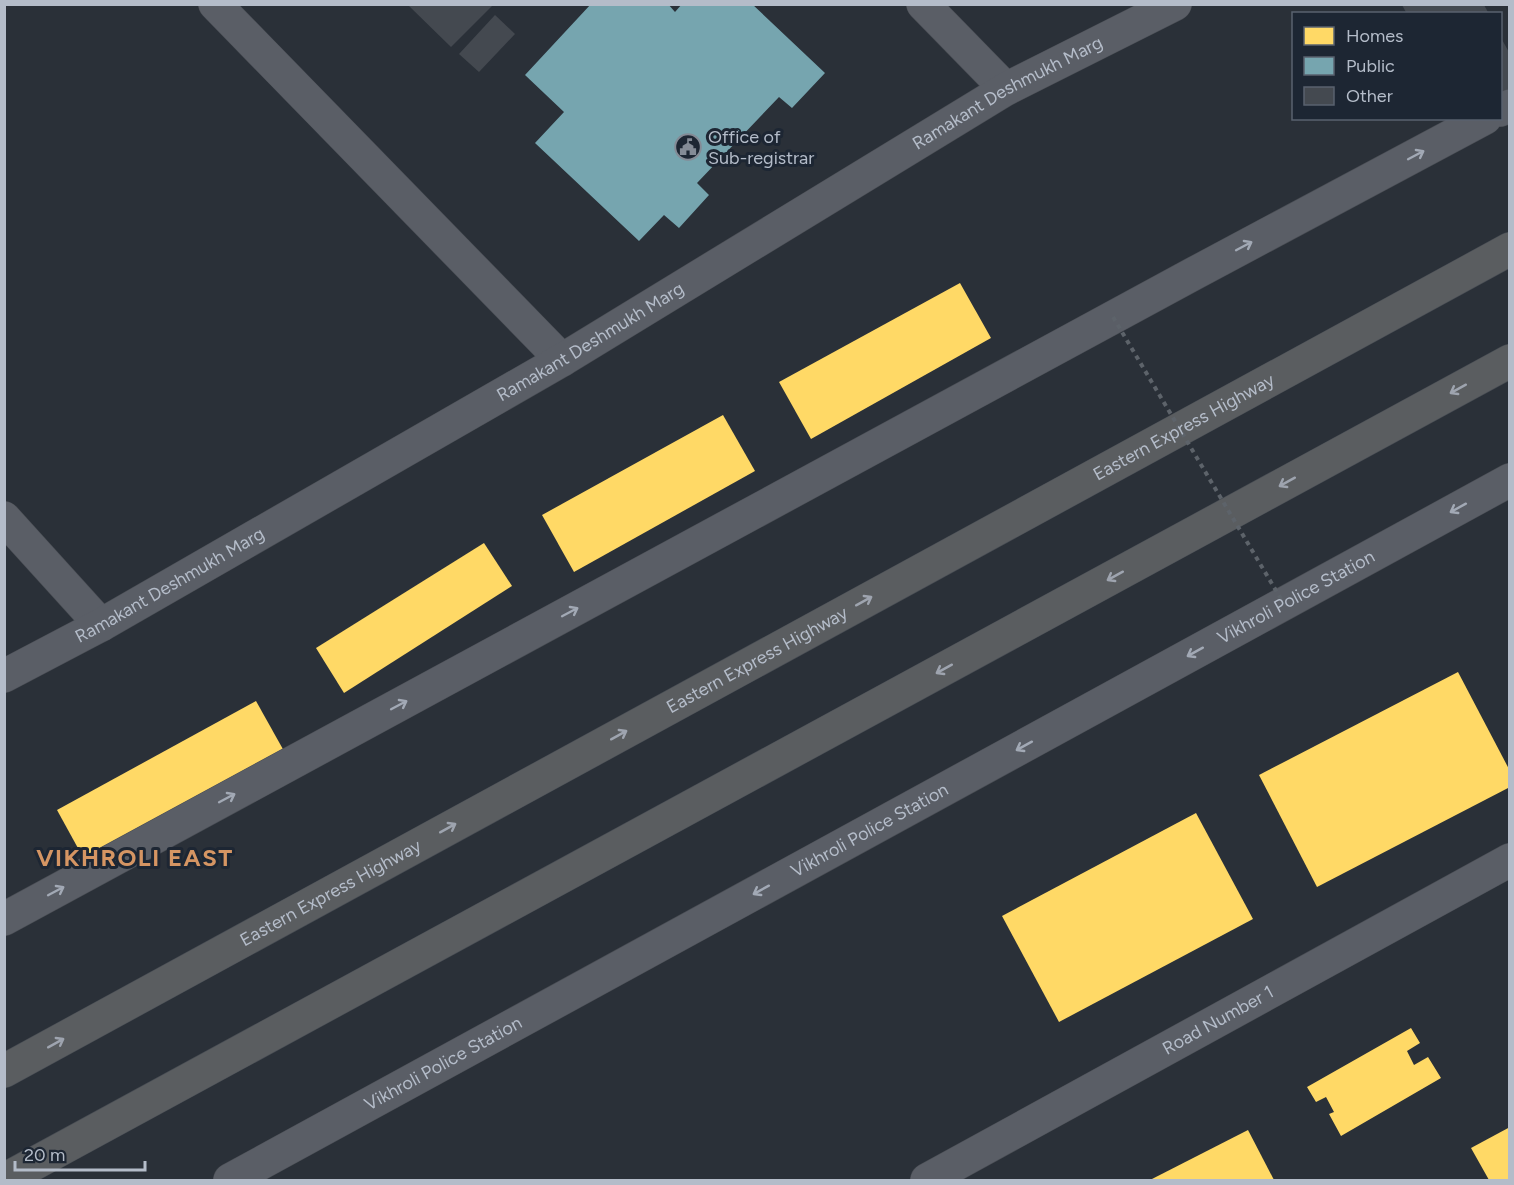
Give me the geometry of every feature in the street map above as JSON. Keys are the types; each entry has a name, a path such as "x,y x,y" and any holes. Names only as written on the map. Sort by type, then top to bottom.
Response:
{"highway":[{"name":"Eastern Express Highway","path":"4,1071 1509,249"},
{"path":"4,1180 1509,361"}],"street":[{"path":"215,4 562,360"},
{"path":"923,4 1006,89"},
{"name":"Ramakant Deshmukh Marg","path":"4,676 102,625 562,360 1006,89 1175,4"},
{"path":"4,919 1113,317 1481,120"},
{"name":"Vikhroli Police Station","path":"230,1180 1509,480"},
{"path":"4,518 102,625"},
{"name":"Road Number 1","path":"927,1180 1509,860"}],"path":[{"path":"1113,317 1284,604"}],"building: Homes":[{"path":"960,283 991,338 811,439 779,382"},
{"path":"723,415 755,471 574,572 542,515"},
{"path":"484,543 512,586 344,693 316,648"},
{"path":"1458,672 1510,771 1510,787 1317,887 1259,775"},
{"path":"256,701 289,760 90,870 57,810"},
{"path":"1196,813 1253,919 1059,1022 1002,916"},
{"path":"1411,1028 1420,1043 1407,1051 1414,1065 1428,1057 1441,1078 1341,1136 1329,1114 1334,1112 1326,1097 1316,1102 1307,1087"},
{"path":"1510,1127 1510,1179 1489,1180 1471,1148"},
{"path":"1248,1130 1274,1180 1150,1180"}],"building: Public":[{"path":"591,4 668,4 675,12 682,4 752,4 825,73 792,108 779,97 697,183 709,195 679,228 664,215 639,241 535,143 564,112 525,75"}],"building: Other":[{"path":"408,5 493,5 451,47"},
{"path":"1402,5 1484,5 1488,12 1406,12"},
{"path":"495,15 515,34 479,72 459,54"},
{"path":"1502,40 1510,54 1510,91 1502,95"}],"place":[{"name":"Office of Sub-registrar","path":"688,147"}],"district":[{"name":"VIKHROLI EAST","path":"135,857"}]}
